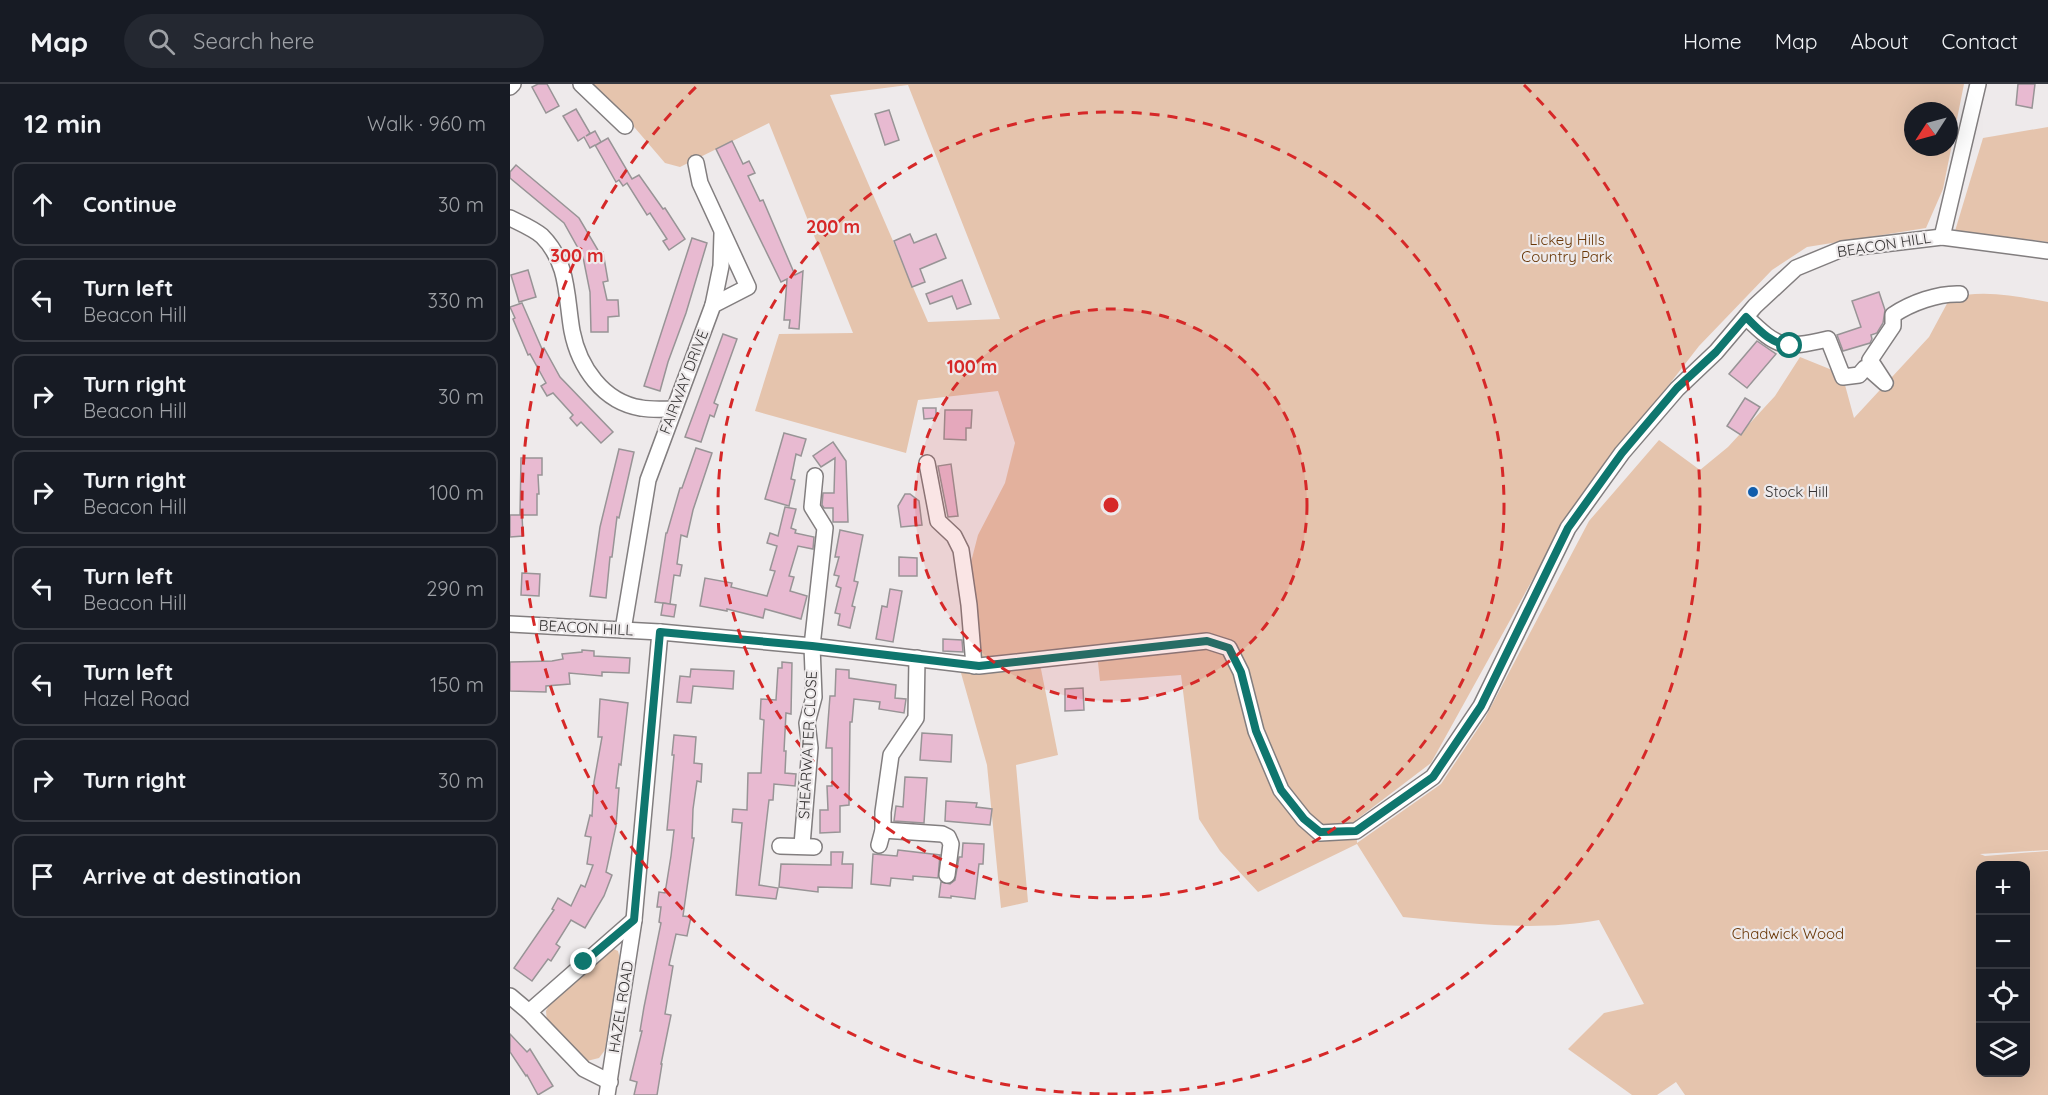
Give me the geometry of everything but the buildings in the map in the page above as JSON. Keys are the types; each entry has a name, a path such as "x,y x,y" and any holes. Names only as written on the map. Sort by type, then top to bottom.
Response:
{"street":[{"path":"581,84 625,126"},
{"path":"1942,237 1978,84"},
{"path":"696,163 700,183 748,287 713,305"},
{"path":"510,218 541,236 554,252 568,290 572,333 585,367 604,392 642,408 674,409"},
{"name":"FAIRWAY DRIVE","path":"623,630 648,480 713,305 721,266 722,234"},
{"name":"BEACON HILL","path":"510,624 660,632 812,646 974,666 1207,641 1229,648 1241,672 1256,731 1281,790 1304,819 1320,832 1356,831 1433,777 1481,706 1568,528 1622,453 1677,388 1716,352 1746,317 1796,268 1842,249 1942,237 2048,251"},
{"path":"1746,317 1777,344 1790,346 1828,339 1843,377 1859,375 1865,368 1868,368 1885,383 1870,360 1893,326 1893,315 1909,305 1951,294 1960,294"},
{"path":"927,463 938,521 954,536 961,550 969,605 974,666"},
{"name":"SHEARWATER CLOSE","path":"780,846 808,846 810,748 807,723 814,697 812,646 825,528 812,507 815,476"},
{"name":"HAZEL ROAD","path":"608,1089 634,920 660,632"},
{"path":"917,658 916,718 891,755 881,837 942,834 948,837 951,844 948,875"},
{"path":"529,1012 634,920"},
{"path":"510,996 529,1012 584,1069 608,1089"}],"green space":[{"path":"587,84 1964,84 1958,114 1958,102 1904,102 1904,156 1950,156 1943,189 1926,228 1807,247 1772,270 1699,346 1570,512 1431,763 1356,820 1357,843 1441,784 1485,718 1589,521 1659,440 1700,470 1728,447 1775,396 1800,357 1842,374 1854,418 1929,337 1950,298 1987,294 2048,302 2048,850 1980,854 1985,856 2048,851 2048,1095 1685,1095 1676,1082 1657,1095 1632,1095 1568,1049 1604,1013 1644,1004 1599,920 1575,924 1526,926 1403,917 1357,844 1258,892 1220,851 1199,819 1181,675 1100,681 1097,653 970,658 963,593 978,535 1005,483 1015,443 998,391 918,400 906,453 755,411 779,334 853,333 769,123 680,167 665,163 635,128","holes":["908,85 1000,319 928,322 830,95"]},
{"path":"2048,127 2048,242 1955,231 1983,138"},
{"path":"1040,664 1058,755 1016,765 1028,902 1001,908 987,765 961,673 1015,669"},
{"path":"609,947 618,951 620,959 605,1050 599,1058 587,1061 547,1022 546,1011 552,999"}],"place":[{"name":"Stock Hill","path":"1753,492"}],"route":[{"path":"584,962 634,920 660,632 812,646 979,666 1207,641 1229,648 1241,672 1256,731 1281,790 1304,819 1320,832 1356,831 1433,777 1481,706 1568,528 1622,453 1677,388 1716,352 1746,317 1777,344 1790,346"}],"park label":[{"name":"Lickey Hills Country Park","path":"1567,248"},
{"name":"Chadwick Wood","path":"1788,934"}]}
